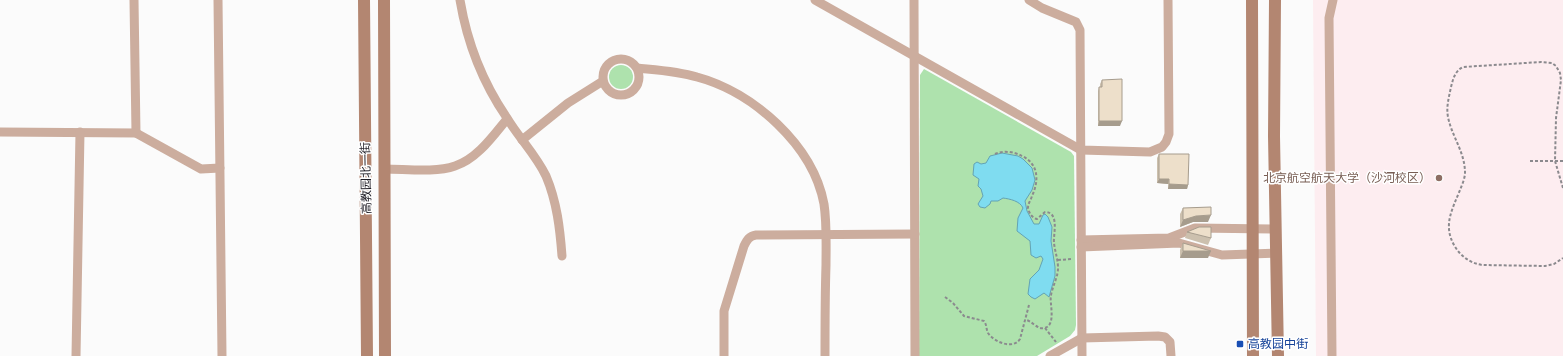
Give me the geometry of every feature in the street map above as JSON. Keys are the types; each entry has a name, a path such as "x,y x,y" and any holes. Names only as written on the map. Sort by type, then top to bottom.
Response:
{"main road":[{"name":"高教园北一街","path":"364,0 367,356"},
{"name":"高教园北一街","path":"384,0 385,356"},
{"path":"1252,0 1253,356"},
{"path":"1275,0 1278,356"}],"street":[{"path":"134,0 136,133"},
{"path":"218,0 222,356"},
{"path":"460,0 463,18 474,53 498,104 539,163 551,190 560,229 562,256"},
{"path":"815,0 826,3 914,56 1081,150 1150,152 1158,150 1166,142 1169,134 1168,0"},
{"path":"914,0 915,356"},
{"path":"1029,0 1042,8 1072,20 1079,26 1082,356"},
{"path":"1332,356 1329,18 1333,0"},
{"path":"637,68 638,80 636,86 628,93 623,95 607,89 603,81 603,72 610,62 616,60 628,60 637,68 686,74 707,80 734,92 756,106 775,121 789,135 801,152 813,174 824,204 826,235 825,356"},
{"path":"522,140 568,103 603,81"},
{"path":"385,169 432,169 456,166 476,153 507,119"},
{"path":"0,132 136,133 201,169 220,168"},
{"path":"76,356 80,132"},
{"path":"1081,243 1169,238 1196,228 1276,229"},
{"path":"724,356 725,307 747,240 750,236 915,234"},
{"path":"1081,243 1179,243 1214,254 1276,254"},
{"path":"1050,356 1082,338 1161,336 1167,338 1170,342 1171,356"}],"path":[{"path":"1563,188 1555,161 1556,118 1561,80 1560,73 1556,66 1552,63 1541,62 1463,67 1458,69 1453,80 1448,109 1449,123 1463,159 1465,174 1451,213 1448,227 1449,236 1457,250 1472,263 1482,266 1545,266 1554,264 1563,258"},
{"path":"995,154 1002,152 1018,154 1029,160 1034,167 1037,179 1029,203 1029,210 1036,219 1039,218 1044,212 1051,214 1055,223 1053,241 1058,260 1058,274 1051,296 1052,315 1049,324 1045,328"},
{"path":"1530,161 1563,161"},
{"path":"1058,260 1081,258"},
{"path":"945,297 964,316 984,321 990,335 1004,344 1011,345 1019,341 1029,305"},
{"path":"1025,320 1031,321 1040,328 1045,328 1049,331 1062,349"}],"shaded area":[{"name":"北京航空航天大学（沙河校区）","path":"1313,0 1563,0 1563,356 1316,356"}],"green space":[{"path":"621,65 630,68 633,77 630,86 621,89 612,86 609,77 612,68"},
{"path":"924,69 1071,152 1074,156 1076,325 1075,330 1070,336 1037,356 919,356 920,75"}],"water":[{"path":"1002,153 1018,156 1032,168 1035,180 1032,190 1025,201 1027,211 1034,224 1039,224 1043,215 1045,214 1048,217 1052,227 1051,241 1055,276 1049,297 1044,293 1035,299 1028,294 1030,279 1039,270 1043,259 1041,256 1036,258 1031,255 1030,241 1017,231 1018,218 1023,208 1022,206 1014,201 1003,198 998,201 991,201 985,208 980,207 978,204 983,196 981,189 978,186 979,179 973,175 974,164 977,162 981,164 986,163 990,156"}],"building":[{"path":"1122,79 1122,121 1099,121 1099,87 1102,87 1102,80"},
{"path":"1159,154 1189,154 1188,185 1169,184 1169,179 1159,179"},
{"path":"1211,207 1211,215 1196,216 1183,220 1183,208"},
{"path":"1199,227 1211,227 1211,238 1187,232"},
{"path":"1183,243 1211,251 1183,251"}],"place":[{"name":"北京航空航天大学（沙河校区）","path":"1439,178"},
{"name":"高教园中街","path":"1240,344"}]}
